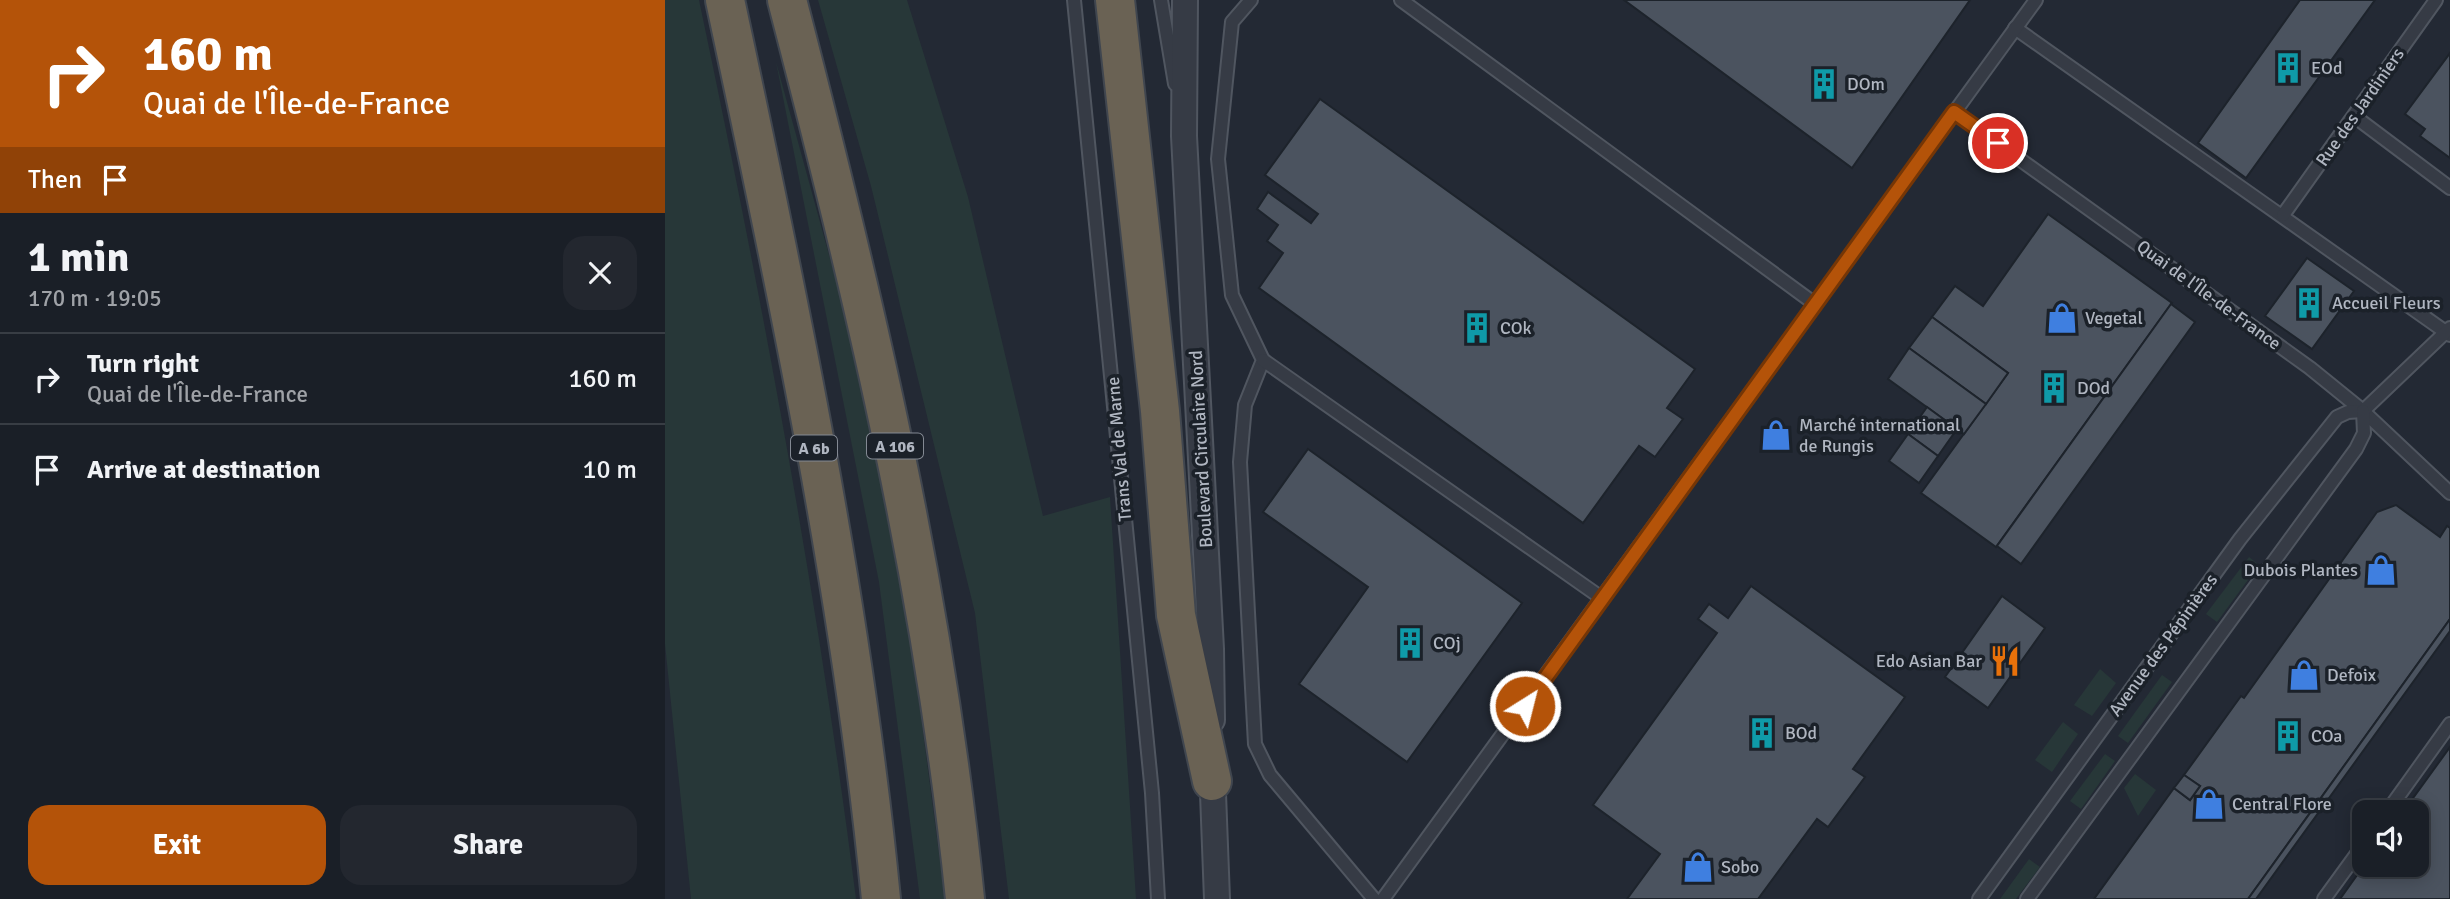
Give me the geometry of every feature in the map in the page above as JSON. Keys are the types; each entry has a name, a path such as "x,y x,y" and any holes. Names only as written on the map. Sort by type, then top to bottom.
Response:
{"highway":[{"name":"A 6b","path":"725,0 830,533 856,701 881,899"},
{"name":"A 106","path":"787,0 846,223 913,531 947,749 965,899"},
{"path":"1115,0 1160,411 1176,615 1212,781"}],"street":[{"name":"Boulevard Circulaire Nord","path":"1185,0 1184,136 1211,649 1212,781 1217,899"}],"lane":[{"name":"Trans Val de Marne","path":"1074,0 1151,779 1158,899"},
{"path":"1161,0 1184,136"},
{"path":"1251,0 1232,22 1218,159 1232,295 1263,360 1603,599"},
{"path":"1401,0 1815,304"},
{"path":"1383,899 2036,0"},
{"name":"Rue des Jardiniers","path":"2283,215 2436,0"},
{"path":"2015,28 2449,332"},
{"name":"Quai de l'Île-de-France","path":"1954,112 2280,346 2363,411 2450,493"},
{"path":"2354,116 2450,188"},
{"name":"Avenue des Pépinières","path":"1979,899 2240,539 2337,417 2348,412 2363,411 2449,332"},
{"path":"1263,360 1245,405 1240,462 1255,744 1269,775 1374,899"},
{"path":"2027,899 2356,449 2364,433 2363,411"},
{"path":"2396,800 2450,724"},
{"path":"2325,899 2352,861"}],"shaded area":[{"path":"665,0 699,0 787,448 824,673 856,899 691,899 665,644"},
{"path":"818,0 907,0 968,197 1043,516 1110,497 1136,899 1009,899 975,613 871,186"},
{"path":"776,62 856,353 913,656 945,899 920,899 879,582"},
{"path":"2249,557 2259,565 2217,622 2206,614"},
{"path":"2100,669 2116,683 2092,716 2074,705"},
{"path":"2162,675 2172,682 2128,743 2118,736"},
{"path":"2063,722 2078,734 2052,772 2035,760"},
{"path":"2105,754 2115,761 2081,809 2070,801"},
{"path":"2135,774 2156,790 2138,816 2124,788"},
{"path":"2029,859 2040,867 2016,899 2000,899"}],"building":[{"name":"DOm","path":"1624,0 1970,0 1852,168"},
{"name":"EOd","path":"2300,0 2375,0 2246,178 2198,143"},
{"path":"2450,53 2450,158 2420,136 2425,129 2405,114"},
{"name":"COk","path":"1320,99 1695,369 1667,408 1683,419 1655,457 1639,446 1583,523 1259,288 1283,253 1267,241 1278,225 1257,209 1268,192 1311,223 1318,214 1265,175"},
{"name":"DOd","path":"2048,214 2172,303 1996,547 1921,493 2008,373 1932,317 1955,286 1983,306"},
{"name":"Accueil Fleurs","path":"2307,258 2354,291 2312,349 2265,316"},
{"path":"2171,304 2195,322 2021,564 1997,546"},
{"path":"1932,317 2008,373 1986,404 1909,348"},
{"path":"1909,348 1986,404 1964,434 1888,379"},
{"path":"1927,407 1957,429 1938,456 1908,434"},
{"path":"1908,434 1938,456 1919,483 1889,461"},
{"name":"COj","path":"1308,449 1522,603 1407,762 1299,684 1368,587 1263,512"},
{"name":"COa","path":"2396,505 2440,537 2447,526 2450,528 2450,619 2248,899 2094,899 2174,788 2190,800 2200,786 2184,775 2241,696 2244,698 2377,512"},
{"name":"BOd","path":"1751,586 1905,697 1853,769 1865,777 1828,827 1817,819 1758,899 1627,899 1660,854 1593,805 1717,633 1698,619 1709,604 1728,618"},
{"path":"2002,596 2045,628 1988,708 1945,677"},
{"path":"2450,619 2450,631 2256,899 2248,899"},
{"path":"2450,747 2450,899 2340,899 2356,877 2429,877 2429,800 2412,800"},
{"path":"2184,775 2200,786 2190,800 2174,788"}],"place":[{"name":"EOd","path":"2288,68"},
{"name":"DOm","path":"1824,84"},
{"name":"Accueil Fleurs","path":"2309,303"},
{"name":"Vegetal","path":"2062,318"},
{"name":"COk","path":"1477,328"},
{"name":"DOd","path":"2054,388"},
{"name":"Marché international de Rungis","path":"1776,435"},
{"name":"Dubois Plantes","path":"2381,570"},
{"name":"COj","path":"1410,643"},
{"name":"Edo Asian Bar","path":"2005,661"},
{"name":"Defoix","path":"2304,675"},
{"name":"BOd","path":"1762,733"},
{"name":"COa","path":"2288,736"},
{"name":"Central Flore","path":"2209,804"},
{"name":"Sobo","path":"1698,867"}],"route":[{"path":"1525,706 1954,112 1998,143"}]}
